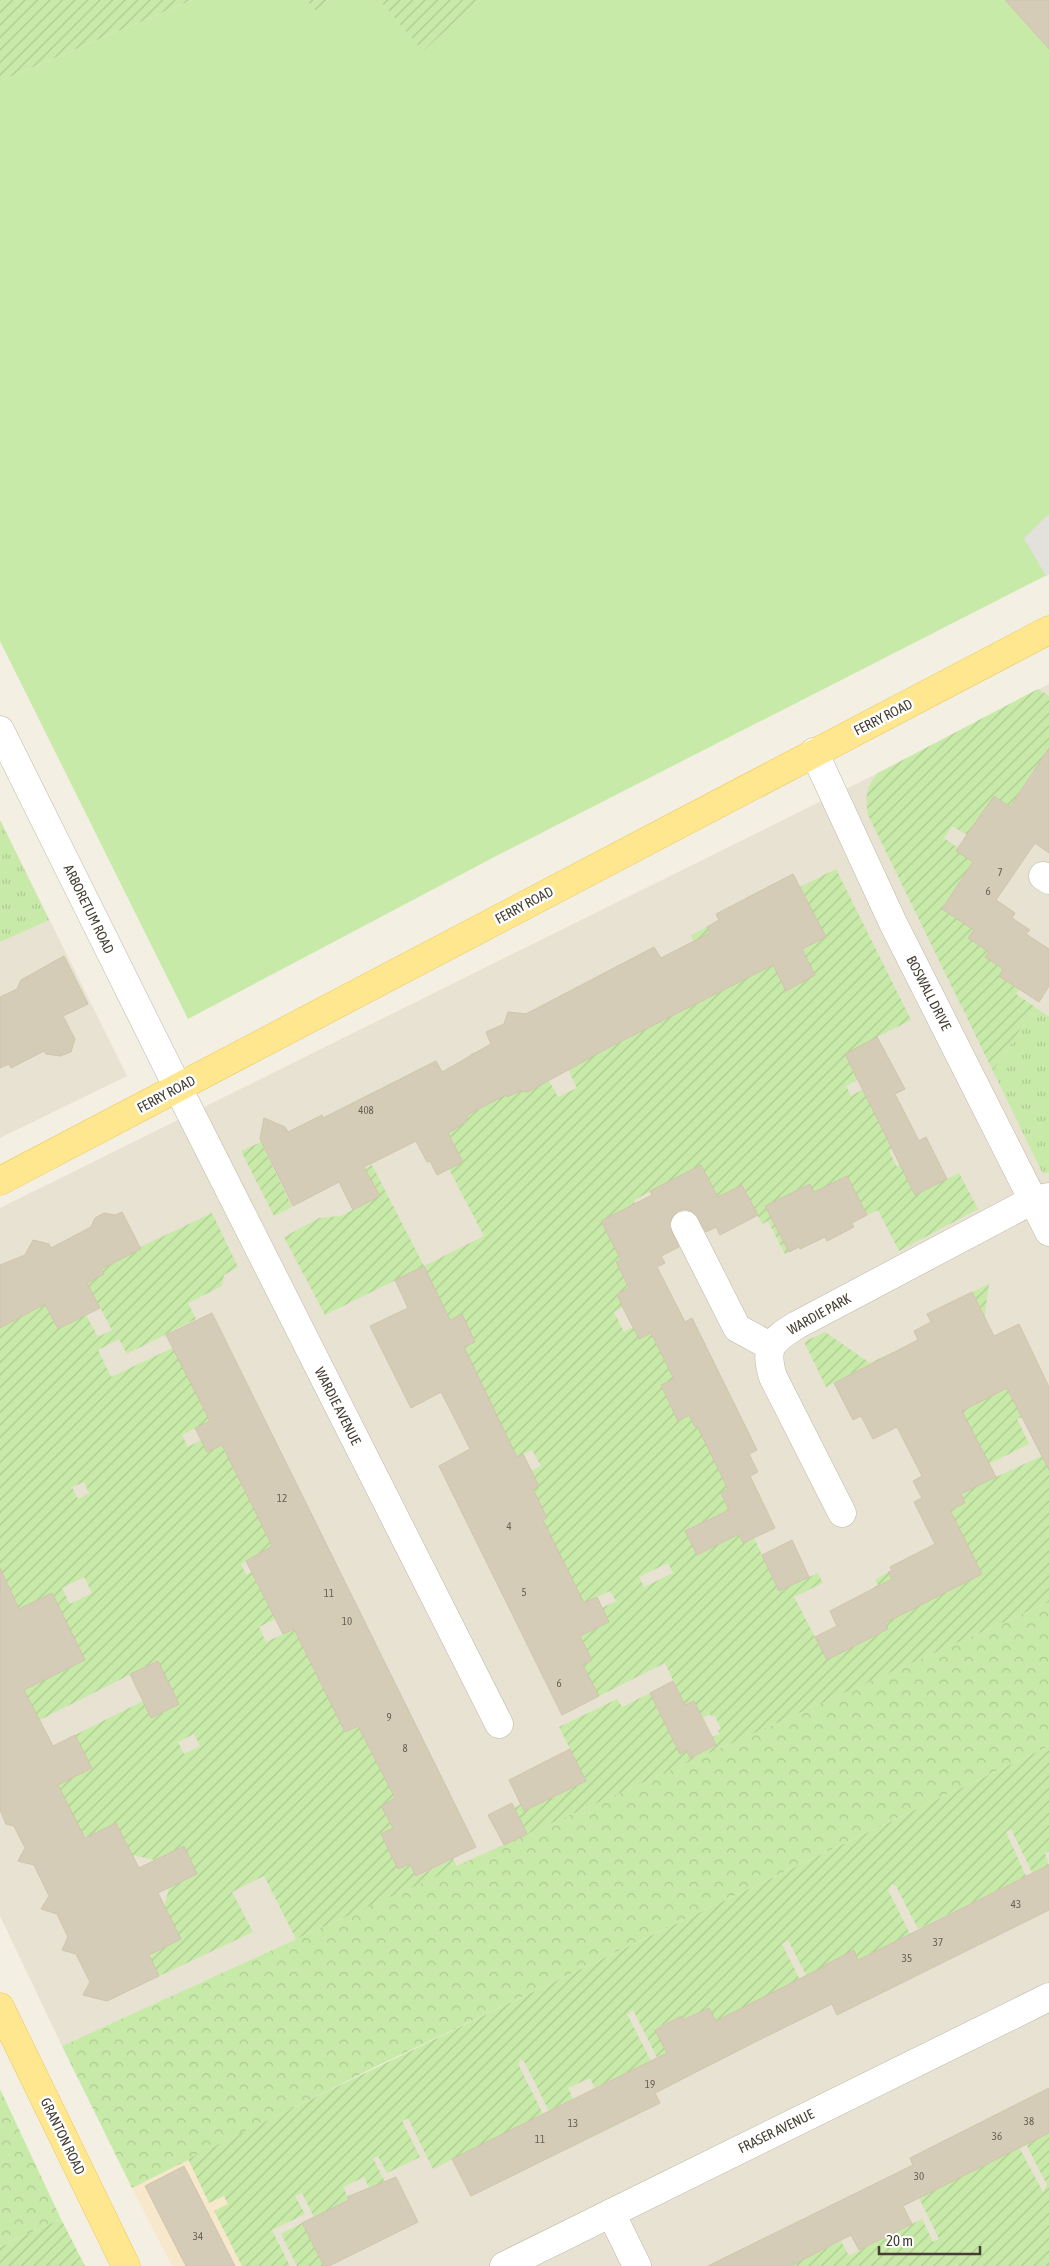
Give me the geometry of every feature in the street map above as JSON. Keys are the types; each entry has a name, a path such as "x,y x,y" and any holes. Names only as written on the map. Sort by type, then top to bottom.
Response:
{"main road":[{"name":"FERRY ROAD","path":"0,1181 1049,630"},
{"name":"GRANTON ROAD","path":"0,2007 126,2266"}],"street":[{"name":"ARBORETUM ROAD","path":"0,730 178,1088"},
{"name":"BOSWALL DRIVE","path":"814,752 893,922 1041,1198 1049,1232"},
{"name":"WARDIE AVENUE","path":"178,1088 499,1724"},
{"name":"WARDIE PARK","path":"770,1346 783,1333 797,1325 1041,1198"},
{"path":"685,1225 737,1328 770,1346 768,1355 773,1377 842,1513"},
{"name":"FRASER AVENUE","path":"504,2266 1049,1997"},
{"path":"611,2213 637,2266"}],"shaded area":[{"path":"1049,514 1049,574 1046,576 1024,538"},
{"path":"1049,684 1049,1602 62,2046 0,1916 0,1208 878,773"},
{"path":"0,820 127,1076 0,1138"},
{"path":"1049,1748 1049,2266 290,2266 226,2139"},
{"path":"226,2139 290,2266 172,2266 132,2188"}],"green space":[{"path":"0,0 192,0 0,81"},
{"path":"192,0 306,0 318,12 328,0 379,0 423,50 480,0 1049,0 1049,574 500,854 188,1019 0,641 0,81"},
{"path":"306,0 328,0 318,13"},
{"path":"379,0 480,0 423,51"},
{"path":"1038,689 1049,696 1049,780 1034,770 1010,807 967,835 952,826 944,838 958,848 957,851 973,862 942,909 974,930 969,938 989,952 986,958 1003,969 999,976 1019,989 1016,994 1035,1007 993,1071 868,815 867,797 871,783 878,773"},
{"path":"0,820 49,920 0,942"},
{"path":"836,869 911,1020 877,1037 890,1062 846,1086 851,1096 872,1084 878,1120 892,1149 889,1151 897,1167 900,1165 915,1195 959,1173 978,1209 899,1251 878,1210 867,1215 847,1176 834,1182 835,1186 816,1196 809,1184 795,1191 801,1204 777,1228 789,1252 785,1254 768,1221 762,1224 743,1185 715,1199 701,1165 634,1200 635,1204 601,1221 621,1260 616,1263 629,1288 617,1294 623,1307 614,1312 624,1332 633,1327 651,1333 692,1381 674,1379 661,1386 678,1421 689,1415 701,1434 740,1415 747,1430 708,1448 728,1489 721,1493 725,1503 736,1506 685,1531 697,1555 739,1534 743,1543 754,1538 779,1591 818,1573 823,1583 794,1597 827,1660 888,1629 868,1591 878,1585 875,1580 888,1572 908,1611 981,1573 928,1531 924,1523 965,1503 891,1414 866,1366 826,1387 804,1342 825,1332 870,1363 897,1350 911,1380 983,1313 972,1292 989,1284 982,1334 1024,1416 1017,1419 1029,1444 989,1464 996,1477 1042,1456 1049,1469 1049,1602 527,1834 514,1808 521,1804 525,1811 586,1781 559,1727 617,1699 622,1707 650,1693 680,1754 686,1750 690,1758 716,1745 712,1737 720,1734 718,1731 721,1729 715,1716 712,1717 710,1714 702,1718 694,1701 685,1705 665,1663 599,1696 574,1670 592,1660 580,1636 609,1622 602,1608 616,1601 610,1591 568,1611 565,1565 542,1521 547,1518 533,1489 539,1486 518,1477 541,1466 532,1450 517,1457 462,1348 475,1341 462,1315 449,1321 424,1266 484,1236 449,1169 463,1162 451,1137 445,1134 464,1124 467,1119 465,1116 481,1075 471,1054 482,1049 507,1097 522,1090 528,1092 547,1077 558,1097 577,1088 566,1065 595,1055 711,995 691,935 707,927 733,978 776,963 801,983 815,975 805,956 799,951 826,937 800,887","holes":["668,1563 673,1573 644,1587 639,1577"]},
{"path":"1035,1007 1049,1017 1049,1172 1043,1174 993,1071"},
{"path":"261,1142 292,1207 274,1216 241,1151"},
{"path":"372,1165 424,1266 325,1315 284,1237 319,1218 341,1216 379,1196 365,1169"},
{"path":"212,1213 238,1267 224,1275 222,1286 188,1303 196,1319 127,1354 119,1339 98,1350 111,1377 187,1341 178,1358 210,1421 182,1435 188,1447 201,1440 207,1452 222,1445 247,1496 260,1516 258,1517 272,1546 241,1564 246,1575 263,1566 299,1607 259,1627 266,1642 294,1629 345,1732 361,1724 395,1798 381,1806 393,1829 381,1835 398,1869 410,1864 417,1877 453,1858 457,1867 296,1939 264,1876 232,1892 253,1932 159,1976 150,1958 153,1947 162,1949 181,1939 164,1907 169,1888 197,1874 184,1846 155,1860 132,1855 116,1823 97,1832 91,1839 82,1834 22,1842 16,1831 67,1806 58,1788 61,1780 71,1778 92,1768 75,1735 143,1701 151,1717 178,1704 157,1661 0,1740 0,1732 36,1714 23,1687 0,1613 17,1604 4,1576 0,1577 0,1328 36,1285 57,1329 86,1315 98,1337 112,1330 87,1283 104,1274 100,1266","holes":["84,1482 89,1493 78,1499 72,1487","84,1577 92,1593 70,1604 62,1588","194,1734 200,1746 184,1754 178,1742"]},
{"path":"1049,1602 1049,1746 375,2067 132,2188 62,2046 527,1834"},
{"path":"1049,1746 1049,1851 1045,1853 1049,1866 1040,1889 1011,1829 1006,1832 1026,1876 918,1929 896,1886 892,1884 888,1890 910,1934 845,1967 840,1957 823,1966 828,1975 811,1985 788,1940 782,1944 812,2004 729,2015 716,2021 709,2008 683,2020 680,2016 655,2029 680,2080 671,2085 633,2010 627,2014 651,2061 595,2088 590,2078 568,2088 573,2099 549,2111 525,2063 520,2058 519,2066 543,2114 433,2169 408,2118 402,2121 420,2157 387,2173 378,2156 373,2158 385,2182 370,2190 364,2177 343,2187 349,2200 314,2217 302,2193 295,2196 305,2214 272,2230 290,2266 242,2266 214,2211 228,2204 224,2196 209,2203 188,2159 497,2009"},
{"path":"0,2089 61,2219 0,2247"},
{"path":"1049,2133 1049,2266 790,2266 841,2241 849,2256 877,2241 886,2219 894,2233 922,2219 933,2242 939,2239 919,2198 1019,2147 1043,2192 1047,2185 1026,2144"},
{"path":"61,2219 85,2266 0,2266 0,2247"},
{"path":"302,2223 324,2266 297,2266 281,2234"}],"building":[{"path":"1005,0 1049,0 1049,49"},
{"path":"1049,748 1049,853 1035,843 996,900 1015,913 1012,918 1030,930 1026,934 1049,949 1049,986 1039,1002 999,976 1003,969 985,957 989,952 968,938 974,930 942,909 973,862 956,851 994,796 1010,807"},
{"path":"793,874 826,937 802,949 815,975 786,991 773,965 608,1048 528,1092 520,1091 507,1097 506,1095 469,1114 464,1124 448,1133 463,1162 437,1175 430,1161 427,1162 416,1141 364,1167 380,1196 353,1210 339,1182 293,1206 260,1139 264,1118 285,1127 288,1132 322,1115 323,1118 436,1061 442,1072 491,1044 486,1032 504,1024 508,1012 526,1014 654,947 661,958 710,933 707,927 719,920 716,914"},
{"path":"64,956 88,1004 63,1016 75,1039 71,1052 60,1056 46,1054 44,1051 11,1068 9,1064 0,1068 0,997 17,989 21,980"},
{"path":"877,1037 905,1089 895,1094 919,1141 926,1137 947,1179 915,1195 845,1054"},
{"path":"701,1165 718,1197 742,1185 758,1215 720,1235 716,1227 706,1232 693,1212 685,1209 678,1211 672,1217 669,1225 679,1247 661,1256 665,1263 657,1267 685,1322 692,1318 757,1450 749,1454 758,1472 750,1476 775,1528 743,1543 739,1534 697,1555 685,1531 729,1510 721,1493 728,1489 697,1426 695,1427 689,1415 678,1421 661,1385 674,1379 651,1333 639,1339 623,1308 617,1294 629,1288 616,1262 621,1260 601,1221 652,1195 650,1191"},
{"path":"847,1176 867,1215 852,1223 854,1227 827,1241 825,1237 789,1252 765,1206 810,1184 814,1192"},
{"path":"122,1212 141,1249 101,1269 104,1274 87,1283 100,1308 58,1329 45,1304 0,1328 0,1265 25,1255 33,1240 49,1244 51,1248 91,1227 95,1218 104,1213 115,1215"},
{"path":"424,1266 450,1320 462,1314 475,1342 464,1347 517,1457 523,1454 539,1486 533,1489 547,1518 543,1520 584,1603 597,1597 609,1622 580,1636 592,1660 583,1665 599,1696 562,1715 439,1466 470,1449 441,1392 411,1408 370,1326 408,1308 395,1280"},
{"path":"972,1292 994,1336 1019,1324 1049,1387 1049,1470 1007,1388 962,1411 996,1477 961,1494 965,1503 950,1510 982,1574 885,1623 888,1629 827,1660 815,1637 837,1626 830,1611 892,1579 888,1572 892,1571 890,1567 935,1544 914,1502 922,1498 913,1481 922,1476 897,1427 873,1439 861,1416 853,1420 834,1383 918,1340 914,1331 931,1322 927,1314"},
{"path":"212,1313 476,1847 416,1876 410,1864 398,1869 381,1834 393,1828 381,1806 395,1798 358,1726 345,1732 294,1629 283,1634 246,1561 272,1546 254,1509 222,1445 207,1452 195,1428 210,1421 166,1335"},
{"path":"792,1540 809,1577 779,1591 762,1555"},
{"path":"0,1568 19,1609 52,1593 85,1660 24,1690 53,1746 75,1735 92,1768 58,1785 85,1838 116,1823 139,1868 184,1846 197,1874 158,1893 181,1939 149,1955 159,1976 107,2001 83,1995 90,1982 76,1954 62,1950 68,1937 57,1914 41,1909 49,1896 34,1865 18,1861 25,1848 14,1826 6,1824 0,1810"},
{"path":"158,1661 179,1704 151,1718 130,1674"},
{"path":"673,1681 685,1705 694,1701 716,1745 690,1758 686,1750 680,1754 650,1693"},
{"path":"570,1749 586,1781 524,1811 509,1780"},
{"path":"512,1803 527,1834 504,1845 488,1815"},
{"path":"1049,1865 1049,1910 837,2015 832,2004 753,2043 655,2093 660,2103 471,2196 452,2159 667,2053 655,2030 681,2016 683,2020 709,2008 716,2021 854,1950 858,1960"},
{"path":"1049,2088 1049,2133 903,2206 912,2224 859,2250 851,2235 791,2266 708,2266 913,2165 910,2158"},
{"path":"184,2166 235,2266 186,2266 171,2237 145,2186"},
{"path":"396,2177 418,2222 329,2266 324,2266 302,2223 349,2200 347,2197"}]}
